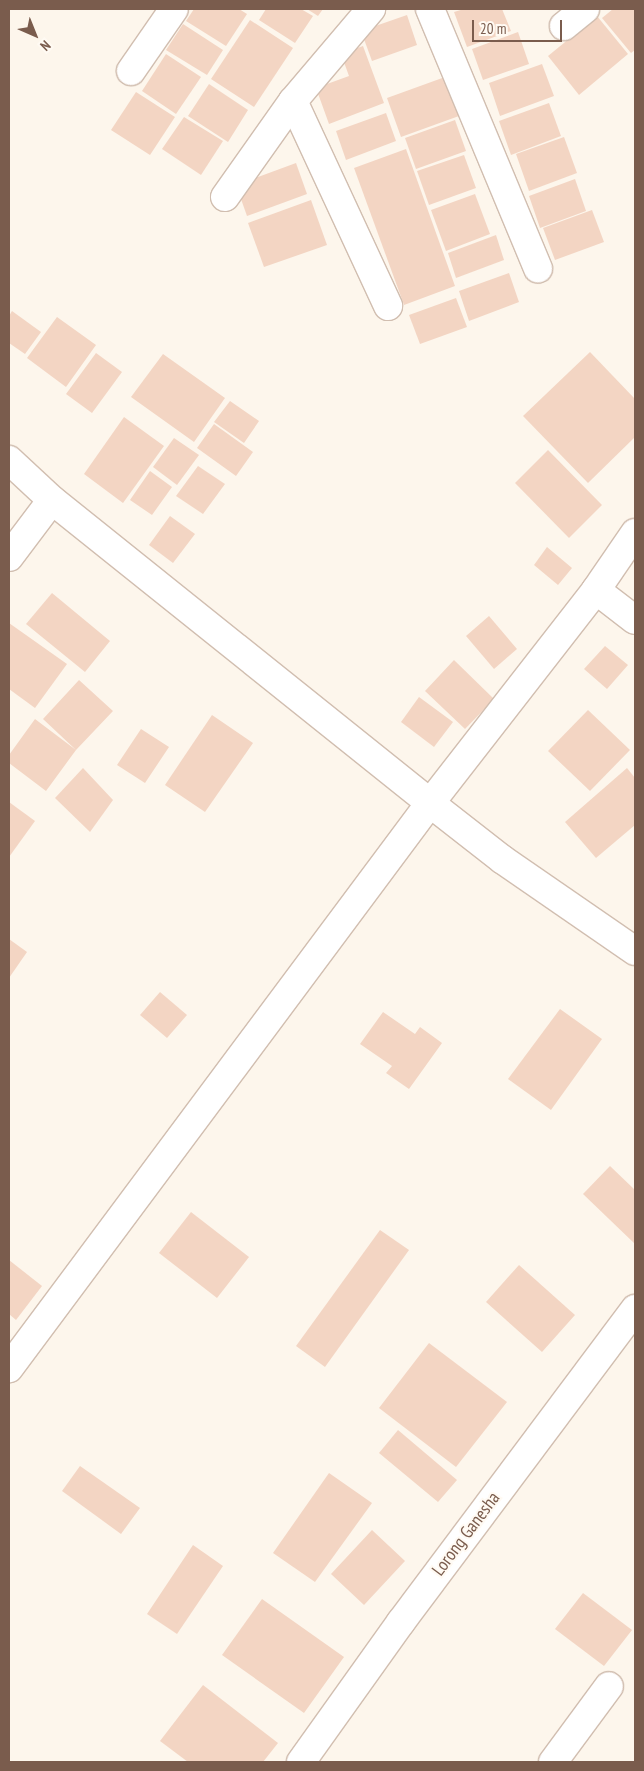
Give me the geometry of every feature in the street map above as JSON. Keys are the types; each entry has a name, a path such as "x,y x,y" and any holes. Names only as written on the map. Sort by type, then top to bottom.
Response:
{"street":[{"path":"131,72 174,9"},
{"path":"225,197 293,101 371,9"},
{"path":"430,9 538,268"},
{"path":"564,26 585,9"},
{"path":"293,101 388,306"},
{"path":"9,460 52,500 430,803 503,860 635,951"},
{"path":"9,557 52,500"},
{"path":"9,1368 430,803 596,590 635,533"},
{"path":"596,590 635,620"},
{"name":"Lorong Ganesha","path":"301,1762 401,1622 635,1309"},
{"path":"553,1762 609,1686"}],"building":[{"path":"194,9 239,9 247,14 226,46 186,21"},
{"path":"266,9 301,9 313,16 295,43 259,20"},
{"path":"307,9 323,9 318,16"},
{"path":"464,9 502,9 511,31 467,47 454,12"},
{"path":"613,9 635,9 635,50 631,53 602,18"},
{"path":"407,15 417,45 372,61 361,31"},
{"path":"597,16 628,54 579,95 548,56"},
{"path":"250,20 293,48 254,107 211,79"},
{"path":"183,24 223,50 207,75 166,50"},
{"path":"518,32 529,64 483,80 472,49"},
{"path":"363,46 384,103 329,124 316,88 349,76 341,54"},
{"path":"166,54 201,77 176,114 142,91"},
{"path":"542,64 554,96 500,116 489,83"},
{"path":"445,77 459,116 401,137 387,98"},
{"path":"209,84 248,110 228,142 188,116"},
{"path":"136,92 175,117 150,155 111,130"},
{"path":"549,103 561,136 511,155 499,121"},
{"path":"386,113 396,141 346,160 336,131"},
{"path":"184,117 223,141 201,175 162,149"},
{"path":"455,120 466,151 416,169 405,138"},
{"path":"564,137 577,173 529,191 516,154"},
{"path":"406,149 455,286 404,305 354,168"},
{"path":"464,155 476,188 429,205 417,171"},
{"path":"296,163 307,194 247,216 236,185"},
{"path":"575,179 586,211 540,228 529,196"},
{"path":"475,194 490,234 446,251 431,210"},
{"path":"311,200 327,245 264,267 248,223"},
{"path":"592,210 604,242 555,260 543,228"},
{"path":"496,235 504,260 456,278 448,253"},
{"path":"509,273 519,302 469,321 459,291"},
{"path":"456,298 467,327 420,344 409,315"},
{"path":"12,311 41,332 25,354 9,343 9,316"},
{"path":"57,317 96,345 66,387 27,358"},
{"path":"590,352 635,399 635,437 588,483 523,416"},
{"path":"96,353 122,372 92,413 66,394"},
{"path":"163,354 225,398 194,442 131,397"},
{"path":"230,401 259,421 244,443 214,422"},
{"path":"124,417 164,446 123,503 84,474"},
{"path":"214,424 253,452 236,476 197,448"},
{"path":"174,438 199,455 177,485 153,467"},
{"path":"548,450 602,505 569,538 515,483"},
{"path":"198,466 225,484 203,514 176,496"},
{"path":"150,471 172,487 152,515 130,500"},
{"path":"170,516 195,534 173,563 149,545"},
{"path":"547,547 572,568 558,585 534,565"},
{"path":"52,593 110,641 85,672 26,624"},
{"path":"489,616 517,649 494,669 466,636"},
{"path":"9,623 67,664 35,708 9,689"},
{"path":"605,646 628,665 607,689 584,669"},
{"path":"454,660 494,699 465,729 425,691"},
{"path":"79,680 113,711 76,750 43,719"},
{"path":"419,697 453,722 434,747 401,722"},
{"path":"588,710 630,750 590,791 548,751"},
{"path":"212,715 253,743 205,812 165,785"},
{"path":"35,719 76,750 46,791 9,763 9,755"},
{"path":"141,729 169,747 145,783 117,765"},
{"path":"83,768 113,800 90,832 55,798"},
{"path":"627,768 635,778 635,825 596,858 565,822"},
{"path":"9,802 35,821 9,857"},
{"path":"9,939 27,952 9,978"},
{"path":"160,992 187,1015 167,1038 140,1015"},
{"path":"560,1009 602,1039 551,1110 508,1079"},
{"path":"383,1012 415,1034 420,1027 442,1043 409,1089 386,1073 392,1066 360,1044"},
{"path":"610,1166 635,1190 635,1244 583,1194"},
{"path":"191,1212 249,1257 217,1298 159,1253"},
{"path":"380,1230 409,1250 325,1367 296,1346"},
{"path":"9,1260 42,1286 16,1320 9,1314"},
{"path":"519,1265 575,1315 542,1352 486,1302"},
{"path":"429,1343 507,1402 456,1467 379,1408"},
{"path":"398,1430 457,1480 438,1502 379,1453"},
{"path":"80,1466 140,1508 121,1534 62,1491"},
{"path":"329,1473 372,1503 315,1582 273,1553"},
{"path":"372,1530 405,1561 364,1605 331,1574"},
{"path":"193,1545 223,1566 177,1634 147,1614"},
{"path":"583,1593 632,1630 604,1666 555,1629"},
{"path":"262,1599 344,1657 304,1713 222,1655"},
{"path":"203,1685 278,1743 263,1762 188,1762 160,1741"}]}
